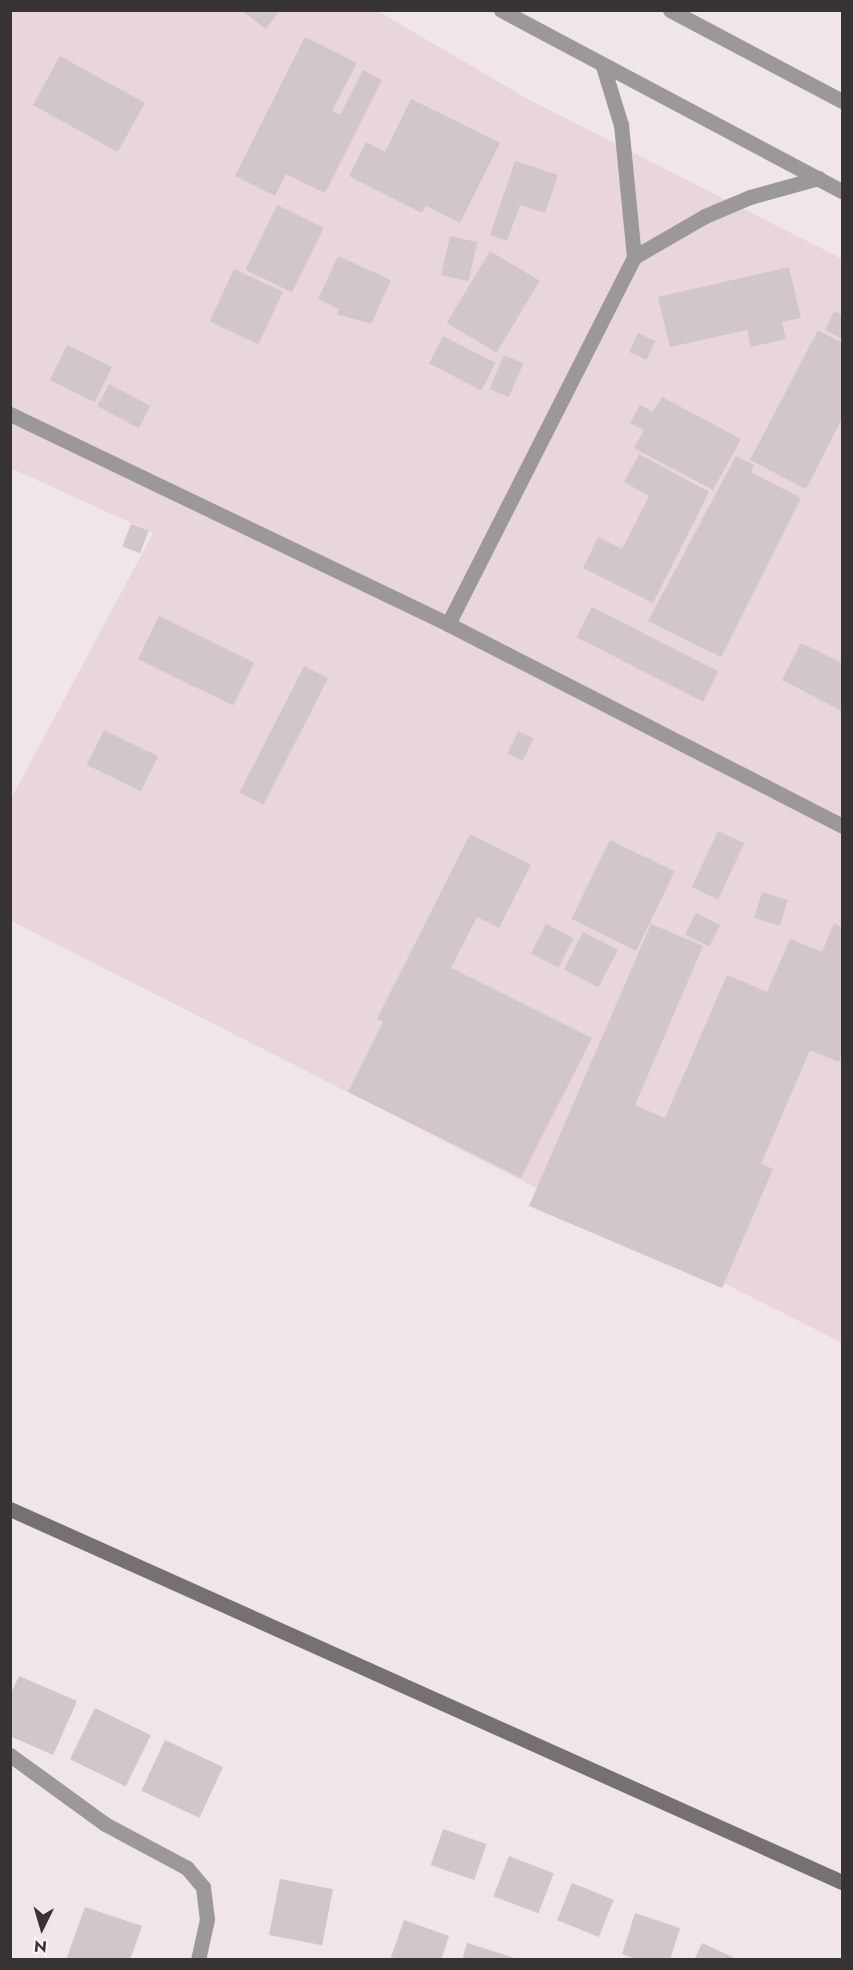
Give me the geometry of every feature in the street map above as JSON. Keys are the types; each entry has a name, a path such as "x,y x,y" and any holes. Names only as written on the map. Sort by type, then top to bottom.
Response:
{"main road":[{"path":"10,1509 843,1882"}],"street":[{"path":"501,10 843,191"},
{"path":"670,10 843,101"},
{"path":"448,624 634,257 621,125 603,66"},
{"path":"634,257 705,216 750,197 818,178"},
{"path":"10,414 448,624 843,826"},
{"path":"10,1755 105,1824 187,1868 203,1887 207,1918 198,1959"}],"shaded area":[{"path":"11,11 378,11 524,97 842,259 842,1343 11,921 11,799 153,533 11,468"}],"building":[{"path":"241,10 280,10 266,29"},
{"path":"305,37 357,63 332,111 340,115 363,70 382,80 325,193 286,174 275,196 235,176"},
{"path":"60,56 145,103 118,152 33,105"},
{"path":"411,99 500,143 460,223 426,206 422,213 349,176 366,142 385,152"},
{"path":"515,161 558,175 545,213 520,205 507,241 490,235"},
{"path":"277,205 324,228 292,293 245,270"},
{"path":"450,236 477,242 468,281 441,275"},
{"path":"490,251 540,281 496,353 447,323"},
{"path":"338,256 391,280 371,324 337,314 339,309 318,299"},
{"path":"789,267 801,318 782,322 786,339 751,347 747,330 670,347 658,297"},
{"path":"234,269 283,292 258,344 209,322"},
{"path":"834,311 842,315 842,339 825,330"},
{"path":"818,330 842,343 842,419 806,489 750,460"},
{"path":"638,333 655,341 646,360 629,352"},
{"path":"443,336 496,363 481,390 429,364"},
{"path":"67,345 112,367 95,402 50,380"},
{"path":"504,355 523,363 509,397 490,389"},
{"path":"109,384 150,406 139,428 97,406"},
{"path":"662,397 741,439 713,490 634,448 644,430 630,423 640,405 653,412"},
{"path":"639,454 709,492 653,603 583,568 598,537 622,549 649,496 624,482"},
{"path":"736,456 754,465 751,472 801,498 721,657 648,621"},
{"path":"131,524 149,531 140,553 122,546"},
{"path":"592,607 719,671 703,702 577,637"},
{"path":"159,616 254,662 233,706 138,659"},
{"path":"801,643 842,663 842,711 782,680"},
{"path":"304,666 328,678 264,805 240,793"},
{"path":"104,730 158,756 141,791 87,765"},
{"path":"518,731 533,738 523,761 507,754"},
{"path":"718,831 744,843 718,899 692,887"},
{"path":"470,834 531,865 499,928 477,917 451,968 592,1038 521,1178 348,1092 383,1022 377,1019"},
{"path":"610,840 675,872 636,951 571,919"},
{"path":"762,892 788,900 780,926 754,918"},
{"path":"696,913 720,925 709,947 685,934"},
{"path":"834,923 842,927 842,1053 839,1062 810,1050 761,1164 773,1169 722,1288 529,1206 651,924 703,946 635,1105 665,1118 727,975 767,992 790,939 822,952"},
{"path":"546,924 574,938 559,967 531,953"},
{"path":"583,932 618,950 599,987 564,969"},
{"path":"19,1676 77,1701 53,1755 10,1736 10,1695"},
{"path":"95,1708 151,1735 126,1786 70,1759"},
{"path":"165,1740 223,1767 199,1818 141,1791"},
{"path":"443,1829 486,1844 474,1880 431,1865"},
{"path":"509,1856 554,1873 538,1913 494,1896"},
{"path":"280,1879 333,1889 322,1945 269,1935"},
{"path":"572,1883 614,1900 599,1937 557,1920"},
{"path":"85,1907 142,1926 130,1960 66,1960"},
{"path":"635,1913 680,1928 670,1960 638,1960 622,1954"},
{"path":"404,1920 449,1936 441,1960 390,1960"},
{"path":"467,1943 518,1959 518,1960 462,1960"},
{"path":"702,1943 739,1960 694,1960"}]}
